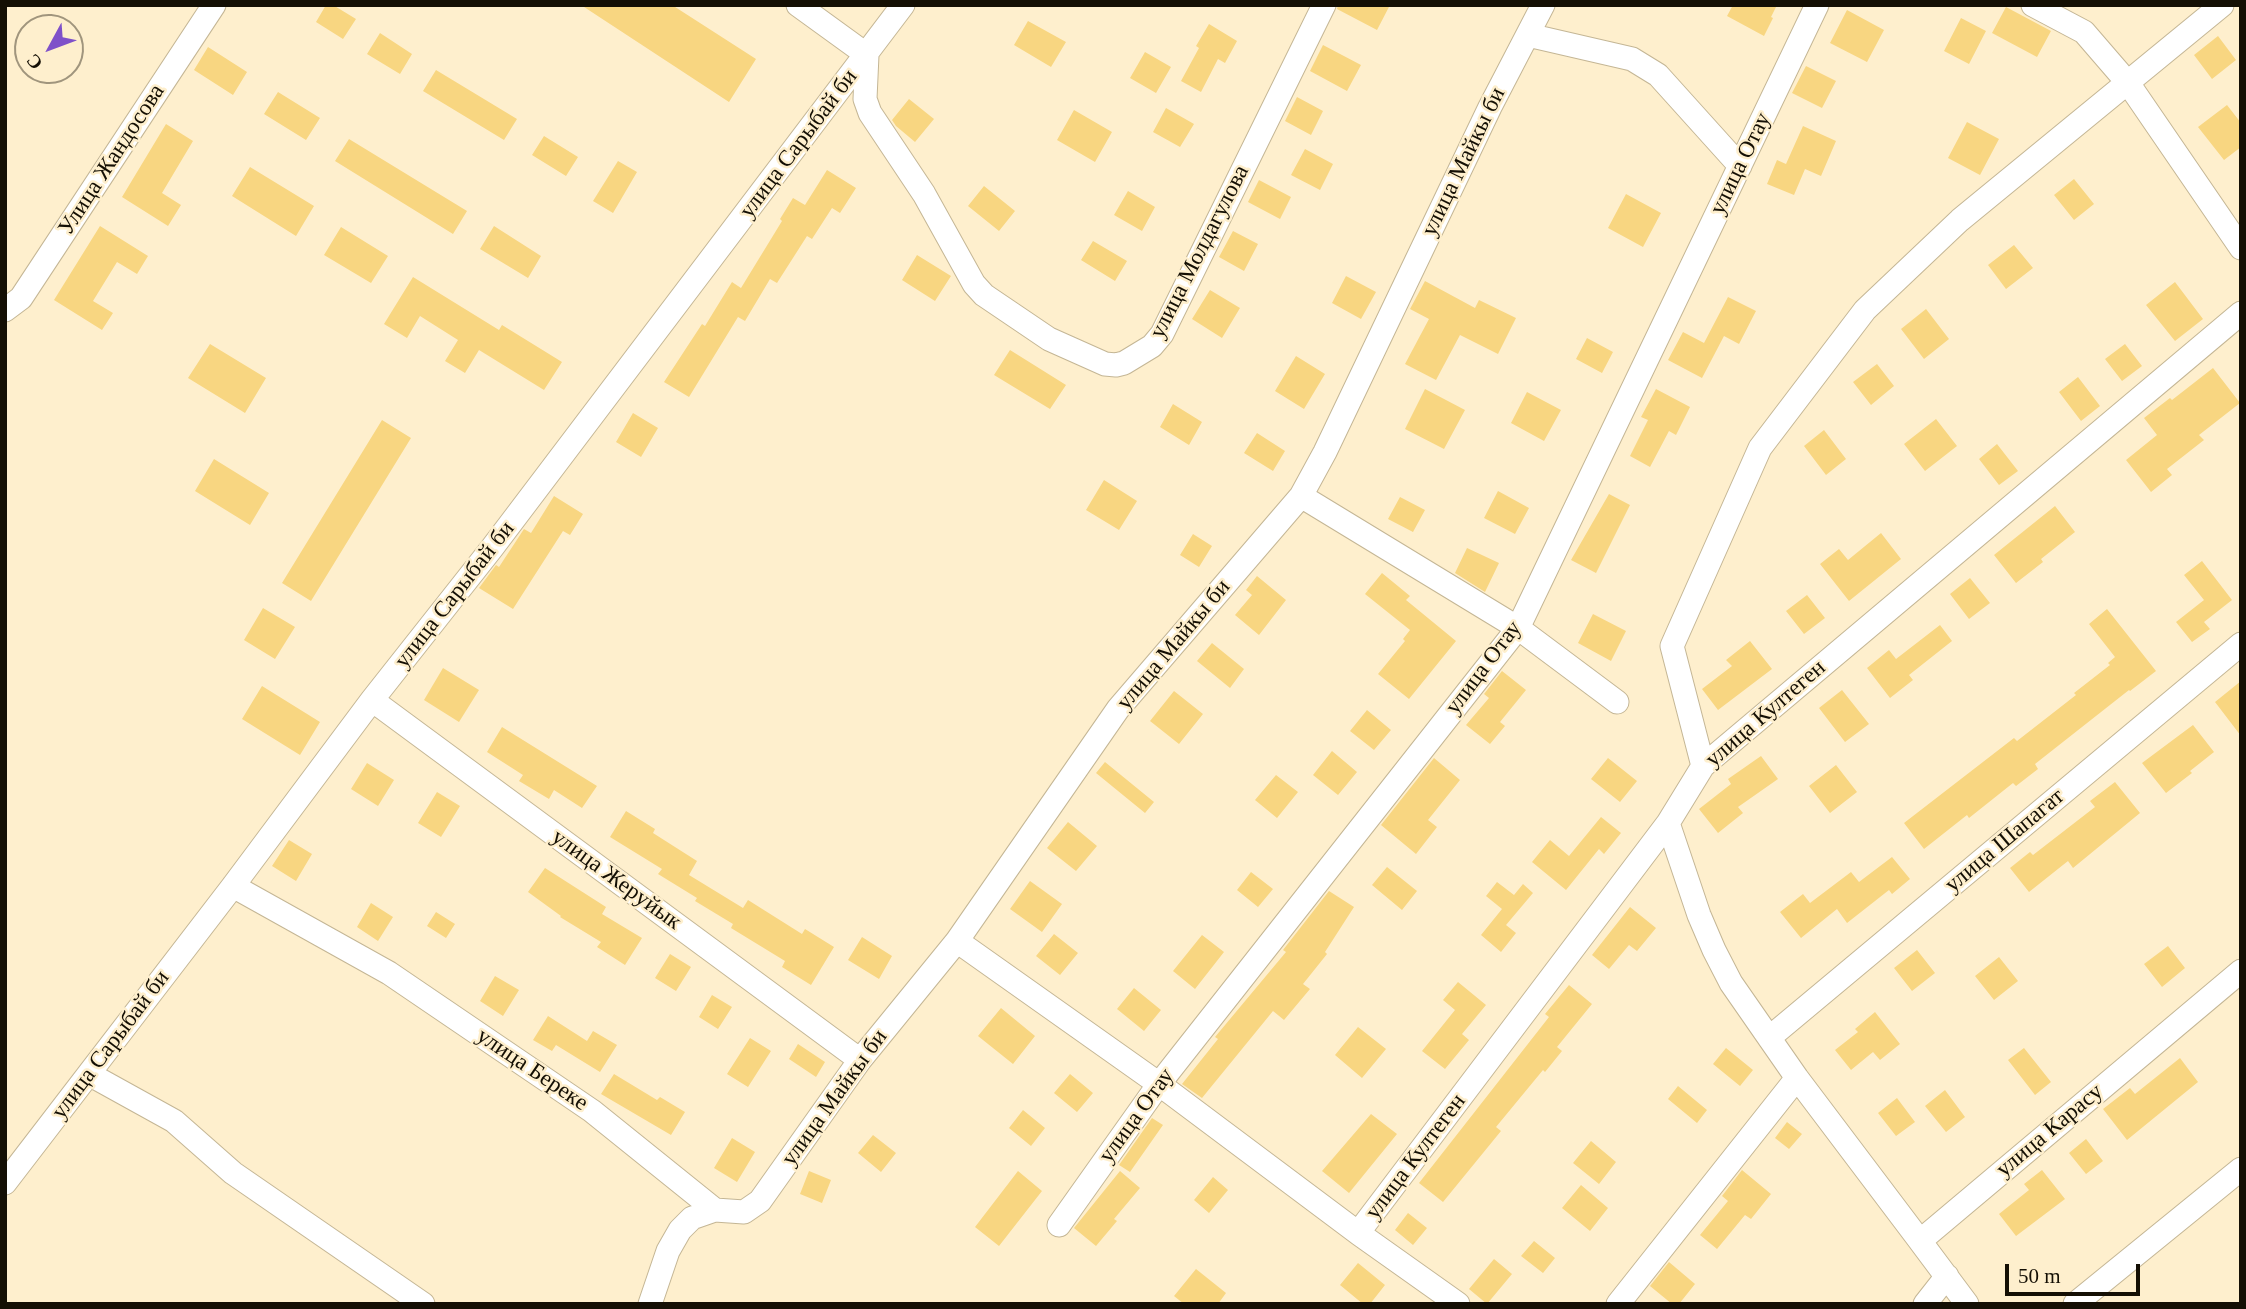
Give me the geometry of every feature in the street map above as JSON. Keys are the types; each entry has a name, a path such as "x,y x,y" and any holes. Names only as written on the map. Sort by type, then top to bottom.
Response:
{"street":[{"name":"Улица Жандосова","path":"5,310 21,298 214,5"},
{"path":"798,5 867,55"},
{"name":"улица Сарыбай би","path":"5,1183 372,700 492,548 903,5"},
{"name":"улица Молдагулова","path":"867,55 865,99 870,113 924,194 974,284 984,295 1049,339 1105,364 1116,365 1152,346 1162,334 1324,5"},
{"name":"улица Майкы би","path":"715,1210 744,1212 760,1201 860,1060 957,941 1118,709 1301,496 1325,452 1490,107 1543,5"},
{"name":"улица Отау","path":"1059,1225 1159,1084 1518,628 1817,5"},
{"path":"2033,5 2084,32 2127,83 2241,248"},
{"path":"1703,766 1672,646 1760,448 1865,310 1960,220 2222,5"},
{"path":"1528,35 1632,59 1658,75 1740,166"},
{"name":"улица Култеген","path":"1358,1233 1668,822 1703,766 2241,313"},
{"path":"1301,496 1518,628 1617,702"},
{"name":"улица Шапагат","path":"1769,1038 2241,644"},
{"name":"улица Жеруйык","path":"372,700 860,1060"},
{"path":"1668,822 1699,915 1731,983 1797,1078 1967,1304"},
{"name":"улица Береке","path":"233,886 400,980 592,1111 715,1210"},
{"path":"957,941 1159,1084 1458,1304"},
{"name":"улица Карасу","path":"1920,1241 2241,971"},
{"path":"89,1074 174,1121 233,1173 423,1304"},
{"path":"1618,1304 1797,1078"},
{"path":"2075,1304 2241,1169"},
{"path":"650,1304 668,1251 680,1230 692,1217 715,1210"},
{"path":"1925,1304 1947,1276"}],"building":[{"path":"326,5 333,5 356,19 343,39 316,22"},
{"path":"581,5 672,5 756,59 729,102"},
{"path":"1338,5 1390,5 1377,30 1337,9"},
{"path":"1733,5 1777,5 1764,36 1727,16"},
{"path":"2006,7 2051,31 2037,57 1992,33"},
{"path":"1847,10 1884,30 1867,62 1830,43"},
{"path":"1961,18 1986,31 1969,64 1944,51"},
{"path":"1028,21 1066,42 1051,67 1014,45"},
{"path":"1209,24 1237,41 1225,63 1218,59 1201,92 1181,81"},
{"path":"380,33 412,54 400,74 367,54"},
{"path":"2218,36 2236,60 2212,79 2194,55"},
{"path":"1323,45 1361,65 1347,91 1310,71"},
{"path":"208,47 247,72 233,95 194,70"},
{"path":"1145,52 1171,67 1156,93 1130,78"},
{"path":"1806,66 1836,81 1822,108 1792,93"},
{"path":"436,70 517,119 504,140 423,91"},
{"path":"278,92 320,118 306,140 264,114"},
{"path":"1297,97 1323,111 1311,135 1285,121"},
{"path":"909,99 934,119 915,142 892,120"},
{"path":"2227,105 2241,123 2241,147 2224,160 2198,127"},
{"path":"1166,108 1194,124 1180,147 1153,132"},
{"path":"1074,110 1112,132 1095,162 1057,140"},
{"path":"1967,122 1999,139 1980,175 1948,158"},
{"path":"166,124 193,141 162,193 181,205 168,226 122,197"},
{"path":"1803,126 1836,141 1821,176 1805,169 1794,195 1767,184 1777,160 1786,164"},
{"path":"544,136 578,157 566,176 532,155"},
{"path":"349,139 467,211 453,234 335,161"},
{"path":"1305,149 1333,164 1320,190 1291,175"},
{"path":"618,161 637,172 613,213 593,201"},
{"path":"250,167 314,206 296,236 232,196"},
{"path":"827,170 856,188 840,213 832,208 812,239 807,236 777,283 770,279 745,321 738,317 689,397 664,382 702,324 705,326 732,282 741,288 793,198 805,205"},
{"path":"2074,179 2094,204 2074,220 2054,195"},
{"path":"1259,180 1291,197 1280,219 1248,202"},
{"path":"984,186 1015,211 999,231 968,206"},
{"path":"1128,191 1155,207 1142,231 1114,215"},
{"path":"1626,194 1661,213 1643,247 1608,228"},
{"path":"100,226 148,256 137,274 117,262 93,301 113,313 102,330 54,300"},
{"path":"494,226 541,256 528,278 480,249"},
{"path":"341,227 388,256 371,283 324,255"},
{"path":"1233,231 1258,244 1244,271 1219,257"},
{"path":"1093,241 1127,261 1115,281 1081,260"},
{"path":"2014,245 2033,268 2006,289 1988,265"},
{"path":"917,255 951,276 935,301 902,280"},
{"path":"1346,276 1376,292 1361,319 1332,303"},
{"path":"413,277 499,330 502,325 562,362 544,390 479,350 465,373 445,361 458,340 420,316 407,338 384,324"},
{"path":"1425,281 1475,308 1479,300 1516,318 1498,354 1460,335 1436,380 1405,364 1429,319 1410,309"},
{"path":"2175,282 2203,319 2175,341 2146,305"},
{"path":"1210,290 1240,308 1222,338 1192,319"},
{"path":"1728,297 1756,311 1739,344 1724,336 1702,378 1668,360 1683,332 1704,343"},
{"path":"1926,309 1949,339 1924,359 1901,329"},
{"path":"1587,338 1613,352 1602,373 1576,359"},
{"path":"210,344 266,378 245,413 188,378"},
{"path":"2125,344 2142,366 2122,381 2105,359"},
{"path":"1010,350 1066,385 1050,409 994,375"},
{"path":"1296,356 1325,374 1304,409 1275,391"},
{"path":"1877,364 1894,386 1871,405 1853,382"},
{"path":"2213,368 2240,403 2199,435 2204,440 2167,469 2172,475 2151,492 2126,460 2157,435 2144,418"},
{"path":"2078,377 2100,406 2081,421 2059,392"},
{"path":"1425,389 1465,410 1444,449 1405,429"},
{"path":"1656,389 1690,407 1676,435 1669,431 1650,467 1630,456 1648,420 1641,417"},
{"path":"1527,392 1561,410 1544,441 1511,423"},
{"path":"1173,404 1202,422 1189,445 1160,427"},
{"path":"633,413 658,428 641,457 616,442"},
{"path":"1936,419 1957,446 1925,471 1904,444"},
{"path":"382,420 411,438 311,601 282,583"},
{"path":"1824,430 1846,459 1826,475 1804,446"},
{"path":"1257,433 1285,451 1273,471 1244,453"},
{"path":"1997,444 2018,471 1999,485 1979,459"},
{"path":"214,459 269,493 250,525 195,491"},
{"path":"1104,480 1137,501 1119,530 1086,510"},
{"path":"1498,491 1529,508 1515,534 1484,518"},
{"path":"1609,494 1630,505 1596,573 1571,560"},
{"path":"554,496 583,514 570,535 563,531 513,609 479,588 496,565 499,567 524,529 531,533"},
{"path":"1400,497 1425,510 1413,532 1388,519"},
{"path":"2055,506 2075,532 2016,583 1994,555"},
{"path":"1881,533 1901,559 1849,601 1820,564 1839,549 1848,560"},
{"path":"1193,534 1212,546 1199,567 1180,555"},
{"path":"1467,548 1499,563 1485,592 1455,573"},
{"path":"2202,561 2232,600 2204,622 2210,629 2192,642 2176,622 2204,600 2184,575"},
{"path":"1382,573 1410,596 1406,600 1456,641 1409,699 1378,674 1405,641 1403,639 1410,630 1365,594"},
{"path":"1257,576 1286,600 1259,635 1235,615 1252,595 1246,590"},
{"path":"1970,578 1990,603 1969,619 1950,594"},
{"path":"1807,595 1825,618 1804,634 1786,611"},
{"path":"263,608 295,627 275,659 244,640"},
{"path":"2107,609 2156,671 2035,764 2038,769 2016,786 2013,783 1924,849 1904,823 2014,738 2017,741 2110,665 2108,663 2115,657 2089,624"},
{"path":"1593,614 1626,631 1611,661 1578,643"},
{"path":"1940,625 1952,641 1909,675 1913,680 1890,698 1867,668 1889,650 1896,659"},
{"path":"1750,641 1772,669 1718,710 1702,689 1732,666 1726,660"},
{"path":"1212,643 1244,669 1230,688 1197,661"},
{"path":"443,668 479,690 459,722 424,700"},
{"path":"1502,671 1526,690 1500,722 1505,726 1490,744 1466,725 1489,698 1484,694"},
{"path":"2241,681 2241,736 2215,702"},
{"path":"262,686 320,722 300,755 242,719"},
{"path":"1842,690 1869,724 1845,742 1819,708"},
{"path":"1174,691 1203,714 1179,744 1150,721"},
{"path":"1367,710 1391,730 1374,750 1350,731"},
{"path":"2193,725 2214,752 2166,793 2142,763"},
{"path":"502,727 597,786 582,808 554,790 549,799 519,781 523,775 487,752"},
{"path":"1332,751 1357,772 1338,795 1313,775"},
{"path":"1761,756 1778,779 1738,807 1743,813 1718,833 1699,809 1731,784 1728,779"},
{"path":"1434,758 1460,780 1428,820 1437,827 1416,854 1381,825"},
{"path":"1608,758 1637,781 1620,802 1591,779"},
{"path":"1105,762 1154,802 1145,813 1096,773"},
{"path":"367,763 394,780 378,806 351,789"},
{"path":"1836,765 1857,792 1830,813 1809,786"},
{"path":"1276,775 1298,792 1277,818 1255,800"},
{"path":"2115,782 2140,813 2073,868 2068,861 2029,892 2010,868 2030,852 2033,855 2095,807 2090,801"},
{"path":"437,792 460,806 441,837 418,823"},
{"path":"626,811 655,829 653,833 697,861 689,875 743,908 748,900 802,934 805,929 834,947 811,985 782,967 785,961 731,928 733,924 658,874 662,869 610,837"},
{"path":"1601,817 1621,833 1604,854 1599,849 1566,890 1532,862 1550,840 1569,856"},
{"path":"1068,822 1097,846 1076,871 1047,848"},
{"path":"289,840 312,854 296,881 272,866"},
{"path":"1892,857 1910,879 1892,894 1889,890 1847,923 1837,909 1801,938 1780,912 1803,894 1810,903 1851,872 1859,882"},
{"path":"1387,867 1417,891 1402,910 1372,885"},
{"path":"545,868 606,907 602,914 642,938 625,965 597,947 601,942 560,917 528,892"},
{"path":"1251,872 1273,889 1258,907 1237,890"},
{"path":"1030,881 1062,904 1042,932 1010,909"},
{"path":"1497,882 1514,895 1523,884 1533,893 1506,925 1516,933 1501,952 1481,935 1502,909 1486,896"},
{"path":"1329,891 1354,907 1325,952 1327,954 1303,984 1310,989 1284,1020 1273,1011 1202,1098 1182,1084 1218,1039 1215,1037 1286,952 1283,950"},
{"path":"371,903 393,917 378,941 357,927"},
{"path":"1630,907 1656,928 1637,951 1629,945 1609,969 1592,955"},
{"path":"436,912 455,924 446,938 427,926"},
{"path":"1054,934 1078,953 1060,975 1036,956"},
{"path":"1202,935 1224,952 1195,989 1173,971"},
{"path":"862,937 892,956 879,979 848,960"},
{"path":"2168,946 2185,968 2162,987 2144,964"},
{"path":"1917,950 1935,973 1912,991 1894,968"},
{"path":"670,954 691,967 676,991 655,978"},
{"path":"1999,957 2018,981 1994,1000 1975,976"},
{"path":"495,976 519,990 503,1016 480,1001"},
{"path":"1458,982 1486,1005 1462,1034 1469,1040 1445,1069 1422,1051 1455,1010 1443,1000"},
{"path":"1569,985 1592,1004 1557,1047 1562,1051 1496,1127 1501,1131 1443,1202 1419,1183 1549,1017 1545,1014"},
{"path":"1134,988 1161,1010 1144,1031 1117,1009"},
{"path":"712,995 732,1007 718,1029 699,1017"},
{"path":"1001,1008 1035,1036 1013,1064 978,1036"},
{"path":"1875,1012 1900,1044 1880,1060 1873,1052 1851,1070 1835,1050 1858,1032 1855,1029"},
{"path":"548,1016 587,1041 593,1031 617,1045 600,1072 556,1045 552,1051 533,1040"},
{"path":"1358,1027 1386,1049 1362,1078 1335,1055"},
{"path":"750,1038 771,1051 748,1087 727,1074"},
{"path":"798,1044 825,1062 816,1077 789,1059"},
{"path":"1726,1048 1753,1070 1740,1086 1713,1064"},
{"path":"2024,1048 2051,1082 2035,1095 2008,1060"},
{"path":"2180,1058 2198,1082 2127,1140 2103,1109 2130,1088 2135,1094"},
{"path":"614,1074 657,1100 660,1097 685,1112 671,1135 601,1094"},
{"path":"1070,1074 1093,1093 1077,1112 1054,1093"},
{"path":"1678,1086 1707,1110 1697,1123 1668,1099"},
{"path":"1945,1090 1965,1117 1946,1132 1925,1106"},
{"path":"1897,1098 1915,1122 1896,1136 1878,1113"},
{"path":"1023,1110 1045,1128 1031,1146 1009,1128"},
{"path":"1371,1114 1397,1134 1349,1193 1322,1171"},
{"path":"1152,1118 1163,1125 1130,1172 1119,1165"},
{"path":"1787,1122 1802,1134 1789,1149 1775,1138"},
{"path":"873,1135 896,1153 881,1172 858,1153"},
{"path":"732,1138 755,1152 737,1182 714,1168"},
{"path":"2086,1139 2103,1161 2086,1174 2069,1153"},
{"path":"1591,1141 1616,1162 1599,1184 1573,1163"},
{"path":"1742,1170 1771,1194 1751,1219 1745,1215 1717,1249 1700,1235 1728,1201 1722,1196"},
{"path":"2042,1170 2065,1199 2016,1236 1999,1214 2029,1190 2024,1184"},
{"path":"809,1171 831,1180 822,1203 800,1194"},
{"path":"1018,1171 1042,1191 999,1246 975,1227"},
{"path":"1120,1171 1140,1188 1096,1246 1074,1228"},
{"path":"1213,1177 1228,1190 1209,1213 1194,1200"},
{"path":"1581,1185 1608,1208 1590,1231 1562,1208"},
{"path":"1408,1213 1427,1228 1413,1245 1395,1230"},
{"path":"1534,1241 1555,1258 1543,1273 1521,1256"},
{"path":"1494,1259 1512,1274 1487,1304 1469,1289"},
{"path":"1669,1262 1695,1284 1679,1304 1672,1304 1650,1286"},
{"path":"1358,1263 1385,1285 1370,1304 1363,1304 1340,1285"},
{"path":"1196,1269 1226,1293 1218,1304 1184,1304 1174,1296"}]}
